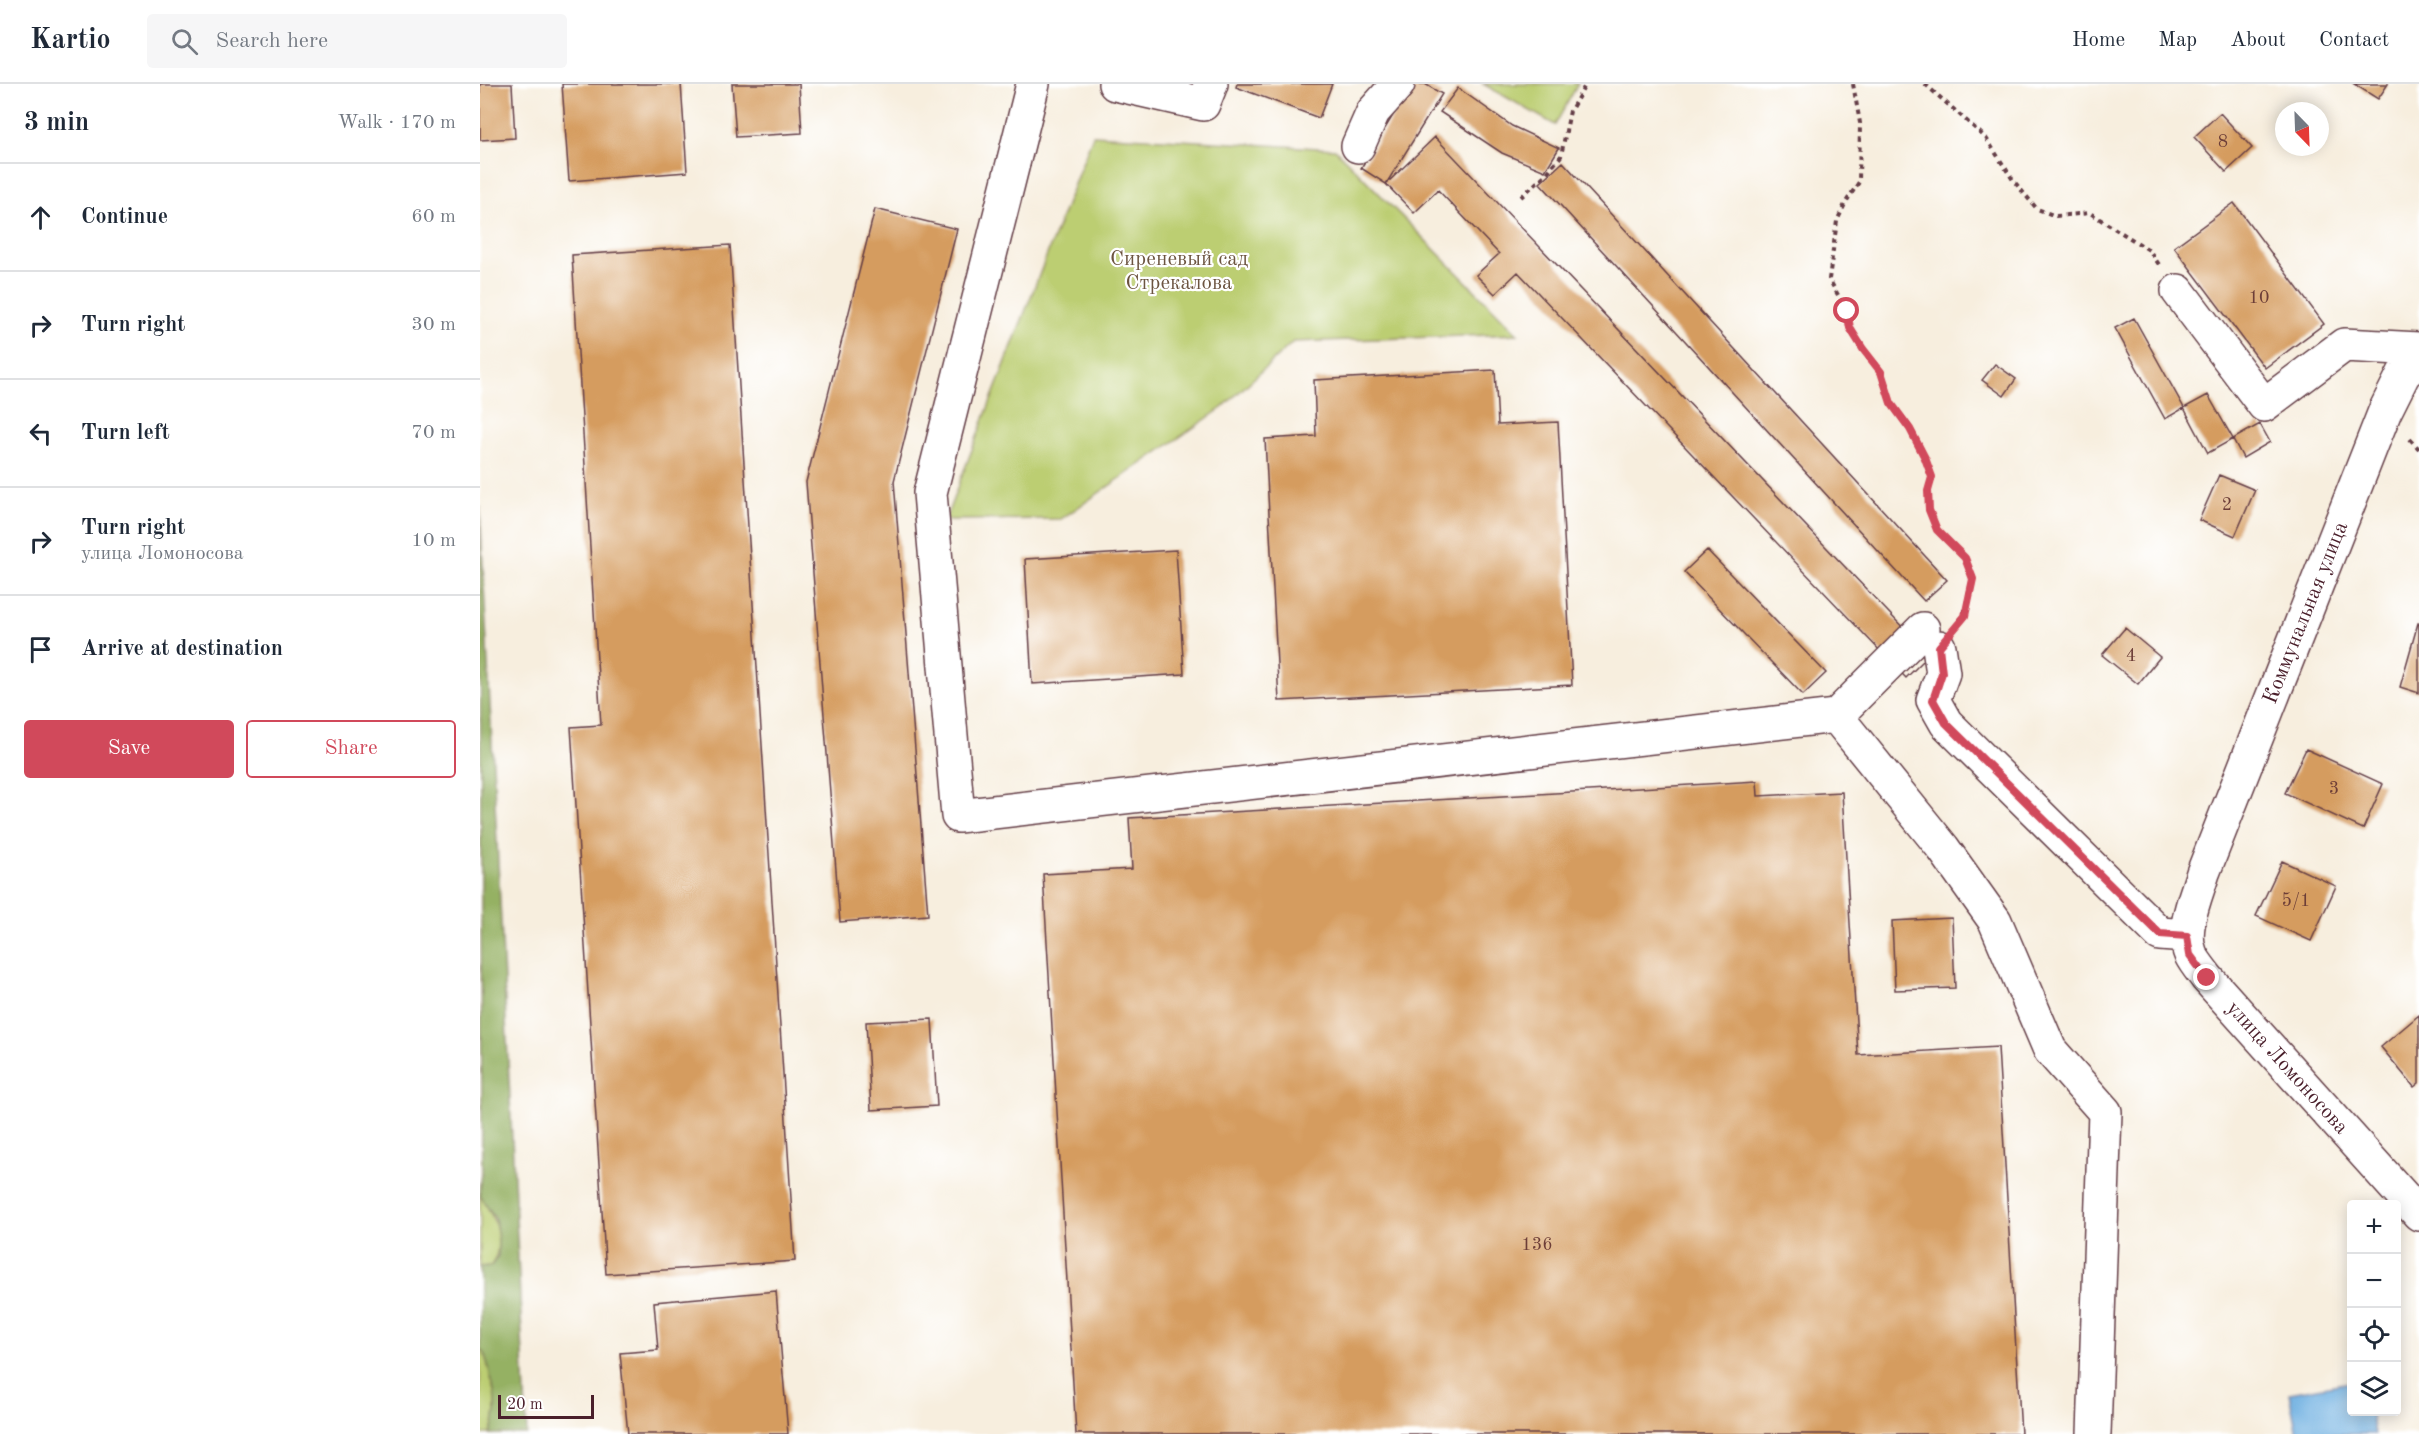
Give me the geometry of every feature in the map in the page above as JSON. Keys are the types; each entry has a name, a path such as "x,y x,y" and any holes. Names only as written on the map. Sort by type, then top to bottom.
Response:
{"street":[{"path":"1033,84 930,493 958,816 1836,716 1931,638 1942,673 1933,700 1946,723 2160,934 2187,936"},
{"path":"1115,84 1203,105 1211,84"},
{"path":"1358,146 1373,112 1398,84"},
{"path":"2178,291 2264,405 2344,345 2419,349"},
{"name":"Коммунальная улица","path":"2203,873 2385,411 2403,372 2419,361"},
{"path":"1836,716 1943,848 1995,921 2050,1050 2105,1112 2094,1434"},
{"name":"улица Ломоносова","path":"2203,873 2192,908 2187,936 2190,955 2207,978 2419,1214"}],"path":[{"path":"1521,196 1547,173 1561,156 1570,111 1586,84"},
{"path":"1853,84 1860,123 1859,182 1845,202 1837,222 1829,279 1847,311 1850,328 1881,372 1891,403 1910,429 1925,458 1932,477 1928,491 1929,510 1937,530 1965,558 1973,579 1965,616 1931,638"},
{"path":"1925,84 1986,138 2013,180 2037,209 2056,216 2090,213 2148,250 2178,291"}],"green space":[{"path":"1483,84 1578,84 1555,125"},
{"name":"Сиреневый сад Стрекалова","path":"1093,135 1335,149 1518,334 1293,342 1222,408 1061,519 945,520"},
{"path":"480,506 527,1434 490,1434 495,1408 494,1392 486,1356 480,1349 480,1267 491,1266 498,1256 498,1240 495,1218 480,1195 482,1171"},
{"path":"480,1195 494,1220 498,1248 491,1266 480,1267"},
{"path":"480,1349 485,1352 493,1383 495,1412 490,1434 480,1434"}],"water":[{"path":"2347,1383 2347,1416 2372,1416 2375,1434 2297,1434 2289,1393"}],"building":[{"path":"480,84 512,84 515,138 480,140"},
{"path":"562,84 681,84 687,172 569,181"},
{"path":"732,84 799,84 802,133 736,137"},
{"path":"1237,84 1332,84 1319,118 1236,87"},
{"path":"1412,84 1425,84 1442,94 1386,184 1361,168"},
{"path":"2354,84 2388,84 2378,99"},
{"path":"1458,88 1512,126 1559,148 1545,171 1502,153 1440,112"},
{"path":"2220,113 2252,148 2226,172 2194,137"},
{"path":"1435,137 1929,655 1906,678 1518,272 1495,294 1476,275 1499,254 1438,190 1414,213 1386,184"},
{"path":"1563,162 1947,580 1924,601 1540,183"},
{"path":"2234,203 2324,324 2265,368 2174,247"},
{"path":"875,209 957,229 894,481 928,915 840,922 806,482"},
{"path":"730,245 795,1261 606,1274 571,727 601,725 572,255"},
{"path":"2134,318 2184,408 2165,419 2115,328"},
{"path":"1995,364 2016,379 2004,396 1982,380"},
{"path":"1495,370 1498,425 1558,422 1572,685 1279,701 1265,439 1316,436 1314,380"},
{"path":"2208,395 2233,439 2208,453 2184,408"},
{"path":"2260,424 2270,442 2243,458 2233,439"},
{"path":"2219,475 2255,490 2235,536 2199,520"},
{"path":"1176,550 1184,674 1032,684 1025,559"},
{"path":"1707,550 1826,673 1803,695 1684,572"},
{"path":"2419,623 2419,693 2400,687"},
{"path":"2125,628 2160,657 2138,684 2102,655"},
{"path":"2306,749 2383,784 2363,829 2285,793"},
{"path":"1757,781 1758,796 1842,792 1858,1055 1998,1047 2021,1434 1076,1434 1043,874 1132,869 1129,818"},
{"path":"2282,861 2336,886 2311,941 2256,916"},
{"path":"1952,918 1955,988 1895,990 1892,921"},
{"path":"2419,1015 2419,1083 2414,1087 2381,1047"},
{"path":"932,1019 937,1106 871,1110 866,1022"},
{"path":"776,1291 788,1434 628,1434 620,1353 658,1350 654,1302"}],"route":[{"path":"1847,311 1850,328 1881,372 1891,403 1910,429 1925,458 1932,477 1928,491 1929,510 1937,530 1965,558 1973,579 1965,616 1939,647 1942,673 1933,700 1946,723 2160,934 2187,936 2190,955 2207,978"}]}
